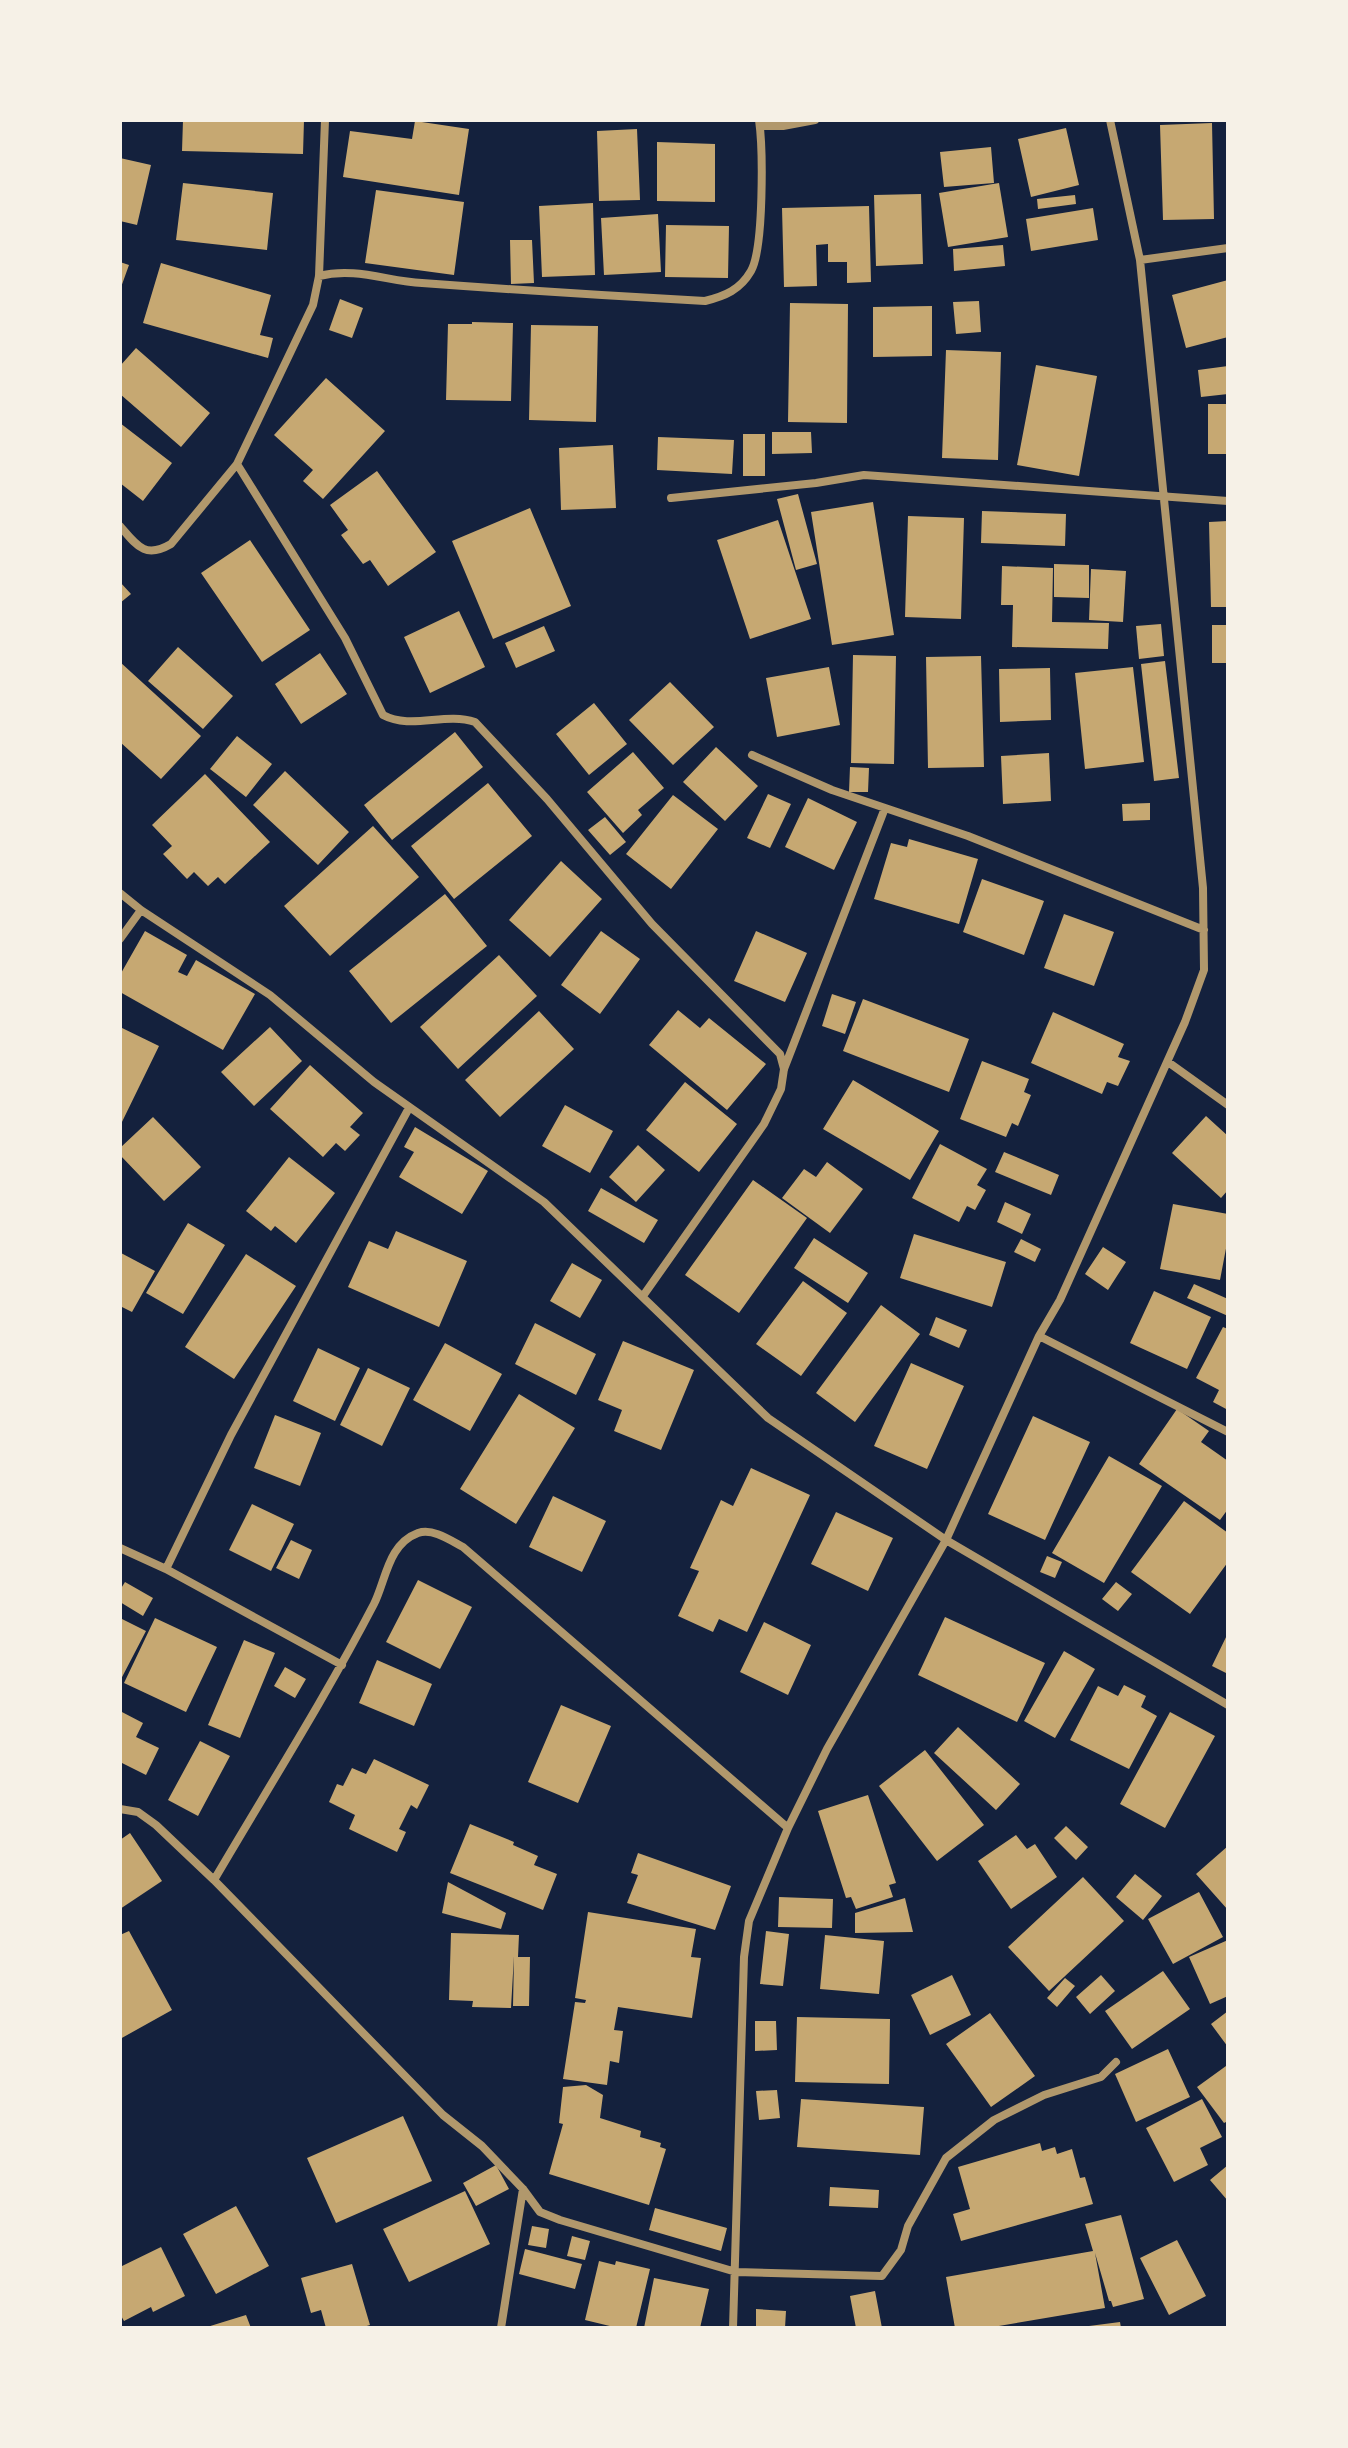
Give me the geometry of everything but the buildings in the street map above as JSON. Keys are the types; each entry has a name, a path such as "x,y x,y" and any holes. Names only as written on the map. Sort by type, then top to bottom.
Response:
{"street":[{"path":"120,526 147,551 161,550 171,544 237,464 313,305 319,276 325,120"},
{"path":"319,276 355,272 411,283 705,301 727,296 753,269 757,249 763,163 760,123 783,126 815,120"},
{"path":"733,2328 744,1957 749,1921 788,1828 827,1749 946,1540 1168,1062 1204,970 1203,888 1140,260 1110,120"},
{"path":"1140,260 1228,248"},
{"path":"237,464 345,638 383,715 407,722 465,719 475,722 547,799 652,924 780,1054 784,1069"},
{"path":"671,498 864,475 1228,501"},
{"path":"752,755 832,790 968,836 1204,930"},
{"path":"643,1296 764,1124 781,1089 784,1069 885,808"},
{"path":"120,893 270,995 374,1082 544,1202 768,1418 946,1540 1228,1705"},
{"path":"120,939 141,910"},
{"path":"1168,1062 1228,1105"},
{"path":"166,1569 231,1435 409,1108"},
{"path":"1039,1336 1228,1432"},
{"path":"214,1880 342,1665 380,1592 389,1560 417,1533 434,1532 463,1547 788,1828"},
{"path":"120,1548 166,1569 342,1665"},
{"path":"120,1809 138,1812 156,1825 214,1880 443,2115 482,2146 523,2189 540,2212 736,2272 882,2276 901,2250 908,2226 946,2158 994,2120 1044,2095 1101,2077 1116,2062"},
{"path":"501,2328 523,2189"}]}
